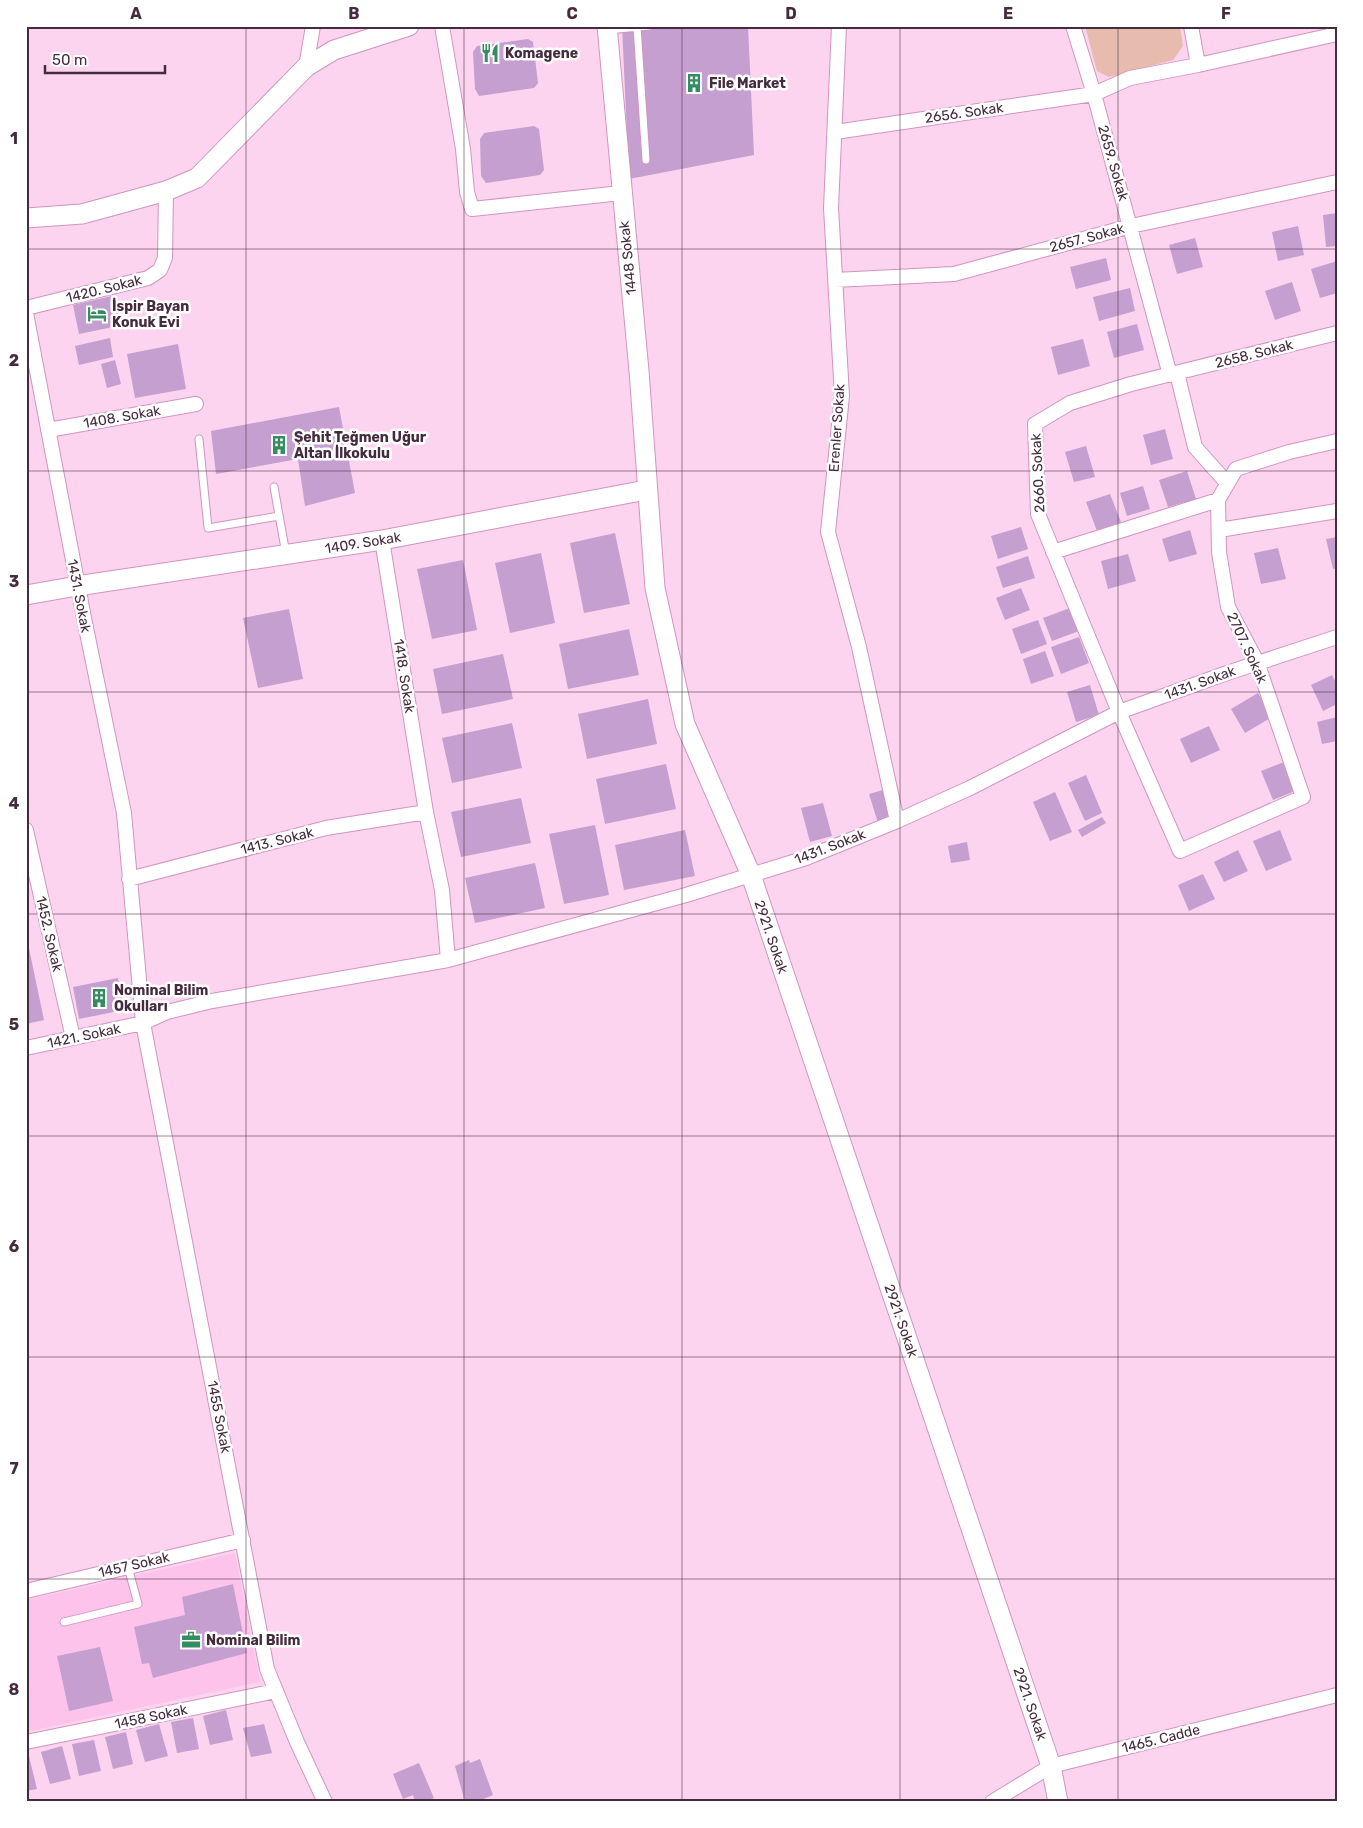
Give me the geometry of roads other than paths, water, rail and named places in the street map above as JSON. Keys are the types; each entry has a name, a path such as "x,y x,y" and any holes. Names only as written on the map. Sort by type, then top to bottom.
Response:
{"street":[{"path":"306,67 313,26"},
{"path":"26,218 82,214 166,191 197,178 306,67 334,50 409,26"},
{"path":"442,26 463,149 467,192 472,209 621,193"},
{"name":"Erenler Sokak","path":"840,26 831,208 842,396 828,532 859,647 897,821"},
{"name":"2659. Sokak","path":"1073,26 1195,447 1227,483"},
{"path":"1191,26 1198,65"},
{"name":"1448 Sokak","path":"607,28 639,371 646,490 655,588 685,724 751,875"},
{"path":"1094,94 1130,78 1337,34"},
{"name":"2656. Sokak","path":"835,132 1094,94"},
{"name":"2657. Sokak","path":"835,280 954,274 1130,226 1337,182"},
{"name":"1420. Sokak","path":"26,308 148,278 160,270 164,258 166,191"},
{"name":"1431. Sokak","path":"26,313 77,586 124,813 142,1024"},
{"name":"2658. Sokak","path":"1174,374 1337,333"},
{"name":"2660. Sokak","path":"1174,374 1131,384 1070,404 1035,424 1038,514 1119,712 1180,851"},
{"name":"1408. Sokak","path":"48,430 196,404"},
{"name":"2707. Sokak","path":"1180,851 1303,797 1257,662 1228,607 1219,552 1218,500 1236,469 1289,452 1337,441"},
{"name":"1409. Sokak","path":"77,586 382,540 646,490"},
{"path":"1053,552 1218,500"},
{"path":"1219,530 1337,511"},
{"name":"1418. Sokak","path":"382,540 426,812"},
{"path":"26,596 77,586"},
{"name":"1431. Sokak","path":"448,960 686,895 806,858 897,821 970,788 1119,712 1257,662 1337,637"},
{"path":"426,812 442,890 448,960"},
{"name":"1413. Sokak","path":"129,878 326,828 426,812"},
{"name":"1452. Sokak","path":"26,830 73,1038"},
{"name":"2921. Sokak","path":"751,875 1051,1766 1058,1802"},
{"name":"1421. Sokak","path":"26,1048 142,1024 167,1012 212,1001 448,960"},
{"name":"1455 Sokak","path":"142,1024 267,1669 325,1802"},
{"name":"1457 Sokak","path":"26,1590 242,1540"},
{"name":"1458 Sokak","path":"26,1742 276,1691"},
{"name":"1465. Cadde","path":"992,1802 1051,1766 1337,1695"}],"lane":[{"path":"607,28 649,26"},
{"path":"637,27 646,160"},
{"path":"199,439 208,528 279,516"},
{"path":"274,487 286,555"},
{"path":"64,1622 138,1604 128,1567"}],"place":[{"name":"Komagene","path":"490,53"},
{"name":"File Market","path":"694,83"},
{"name":"İspir Bayan Konuk Evi","path":"97,314"},
{"name":"Şehit Teğmen Uğur Altan İlkokulu","path":"279,445"},
{"name":"Nominal Bilim Okulları","path":"99,998"},
{"name":"Nominal Bilim","path":"191,1640"}]}
